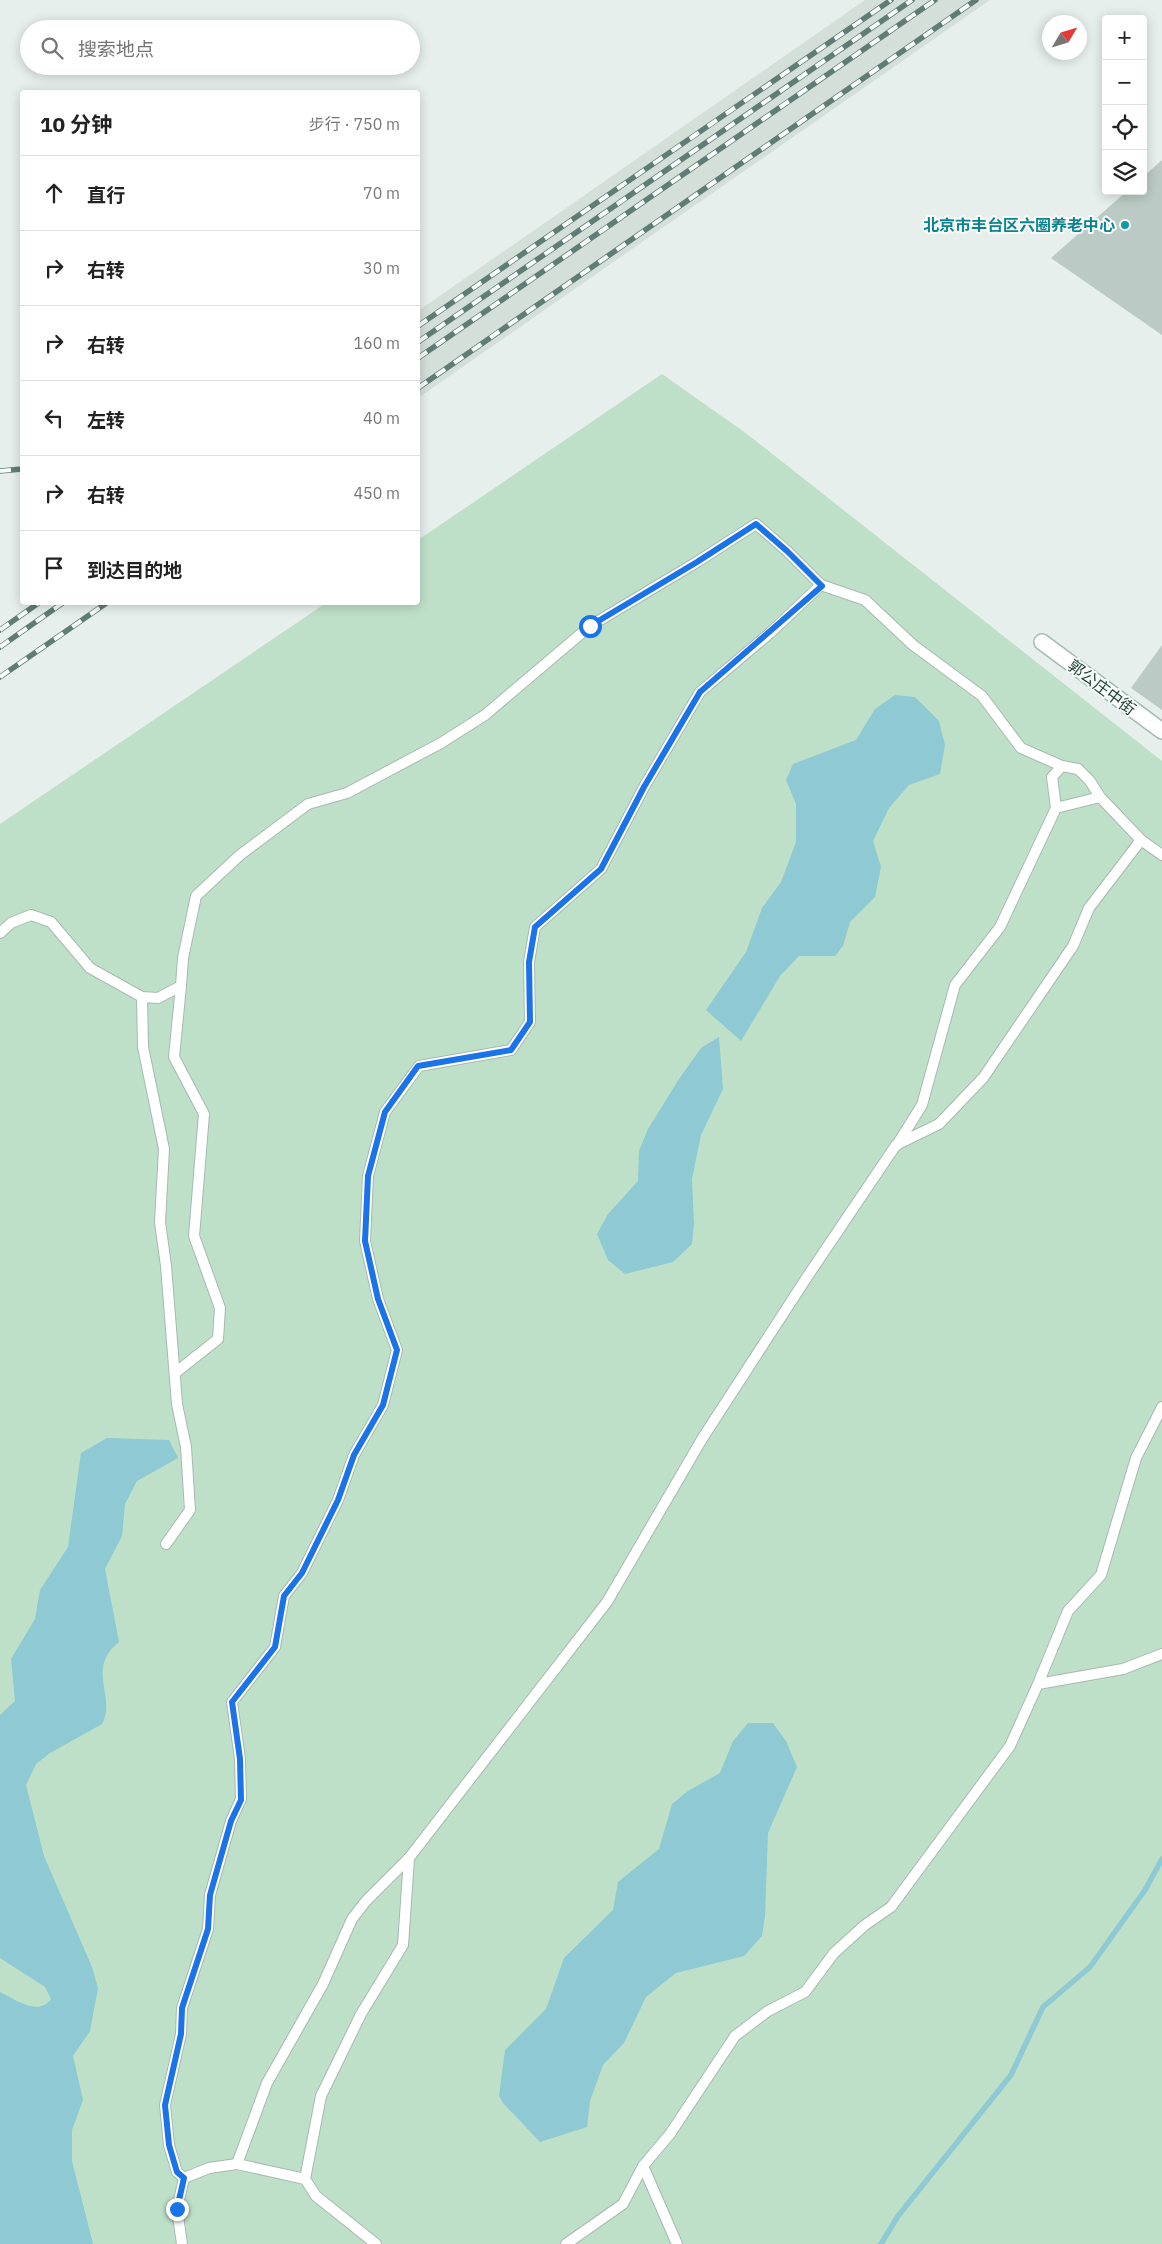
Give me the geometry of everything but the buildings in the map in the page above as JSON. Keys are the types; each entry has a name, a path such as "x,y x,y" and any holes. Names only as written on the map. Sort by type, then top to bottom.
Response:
{"street":[{"name":"郭公庄中街","path":"1042,642 1162,731"}],"lane":[{"path":"174,1373 218,1338 220,1308 194,1236 204,1114 174,1057 183,958 196,896 240,855 308,804 347,793 442,743 485,714 590,626 756,524 787,551 822,586 865,600 913,645 982,696 1021,748 1062,766 1078,769 1090,781 1100,797 1140,840 1162,855"},
{"path":"184,2178 177,2172 169,2145 165,2105 181,2034 182,2008 208,1929 210,1895 231,1821 241,1800 240,1759 232,1702 275,1647 284,1596 302,1573 338,1500 354,1455 383,1405 397,1350 378,1299 365,1241 368,1176 385,1112 418,1066 511,1050 530,1022 529,962 535,927 601,869 644,787 700,692 822,586"},
{"path":"238,2164 267,2083 322,1984 352,1919 366,1901 409,1858 607,1602 702,1439 807,1277 922,1106 955,985 1000,927 1056,808 1052,777 1062,766"},
{"path":"1056,808 1100,797"},
{"path":"896,1145 939,1124 983,1078 1073,946 1089,908 1140,840"},
{"path":"0,933 10,923 30,915 51,922 90,968 142,997 158,998 181,986"},
{"path":"142,997 143,1047 164,1149 160,1222 166,1266 177,1404 186,1447 190,1510 166,1544"},
{"path":"566,2244 623,2204 643,2166 670,2134 735,2036 768,2011 805,1992 834,1953 865,1925 891,1907 1010,1746 1068,1611 1101,1575 1136,1458 1162,1407"},
{"path":"1038,1684 1123,1669 1162,1654"},
{"path":"376,2244 316,2196 305,2178 321,2096 361,2014 403,1945 409,1858"},
{"path":"184,2178 209,2168 238,2164 305,2178"},
{"path":"643,2166 677,2244"},
{"path":"182,2244 177,2209 184,2178"}],"shaded area":[{"path":"865,0 990,0 420,397 420,310"}],"green space":[{"path":"662,374 747,434 1162,761 1162,2244 0,2244 0,824 323,605 420,605 420,539"}],"water":[{"path":"895,695 915,697 939,721 945,745 940,774 909,785 889,808 873,841 881,867 875,897 850,922 843,946 835,956 799,956 780,976 741,1041 706,1010 746,952 762,908 781,882 796,842 796,804 786,780 793,764 856,740 875,709"},
{"path":"719,1037 723,1089 701,1135 692,1179 694,1224 692,1244 673,1262 625,1274 608,1260 597,1234 608,1214 638,1181 639,1151 648,1129 701,1048"},
{"path":"107,1438 169,1440 178,1458 137,1481 125,1504 122,1536 105,1569 119,1642 109,1652 104,1662 103,1683 106,1714 102,1724 50,1753 36,1764 26,1785 44,1856 92,1967 98,1988 90,2031 73,2056 83,2100 72,2130 72,2161 93,2244 0,2244 0,1992 33,2007 46,2004 51,1999 45,1987 0,1958 0,1715 15,1701 11,1659 35,1619 40,1590 68,1547 81,1453"},
{"path":"748,1723 773,1723 786,1741 797,1767 768,1833 765,1916 762,1936 744,1956 676,1973 646,1997 624,2043 603,2065 590,2101 587,2127 540,2142 503,2103 499,2096 505,2050 546,2009 564,1958 613,1910 618,1882 659,1849 672,1804 688,1791 720,1773 733,1741"}],"waterway":[{"path":"881,2244 898,2216 1011,2075 1043,2007 1090,1967 1145,1890 1162,1859"}],"railway":[{"path":"420,325 891,0"},
{"path":"420,341 912,0"},
{"path":"420,357 935,0"},
{"path":"420,387 976,0"},
{"path":"0,471 20,469"},
{"path":"0,630 36,605"},
{"path":"0,647 60,605"},
{"path":"0,677 104,605"}],"place":[{"name":"北京市丰台区六圈养老中心","path":"1125,225"}],"route":[{"path":"177,2209 184,2178 177,2172 169,2145 165,2105 181,2034 182,2008 208,1929 210,1895 231,1821 241,1800 240,1759 232,1702 275,1647 284,1596 302,1573 338,1500 354,1455 383,1405 397,1350 378,1299 365,1241 368,1176 385,1112 418,1066 511,1050 530,1022 529,962 535,927 601,869 644,787 700,692 822,586 787,551 756,524 590,626"}]}
